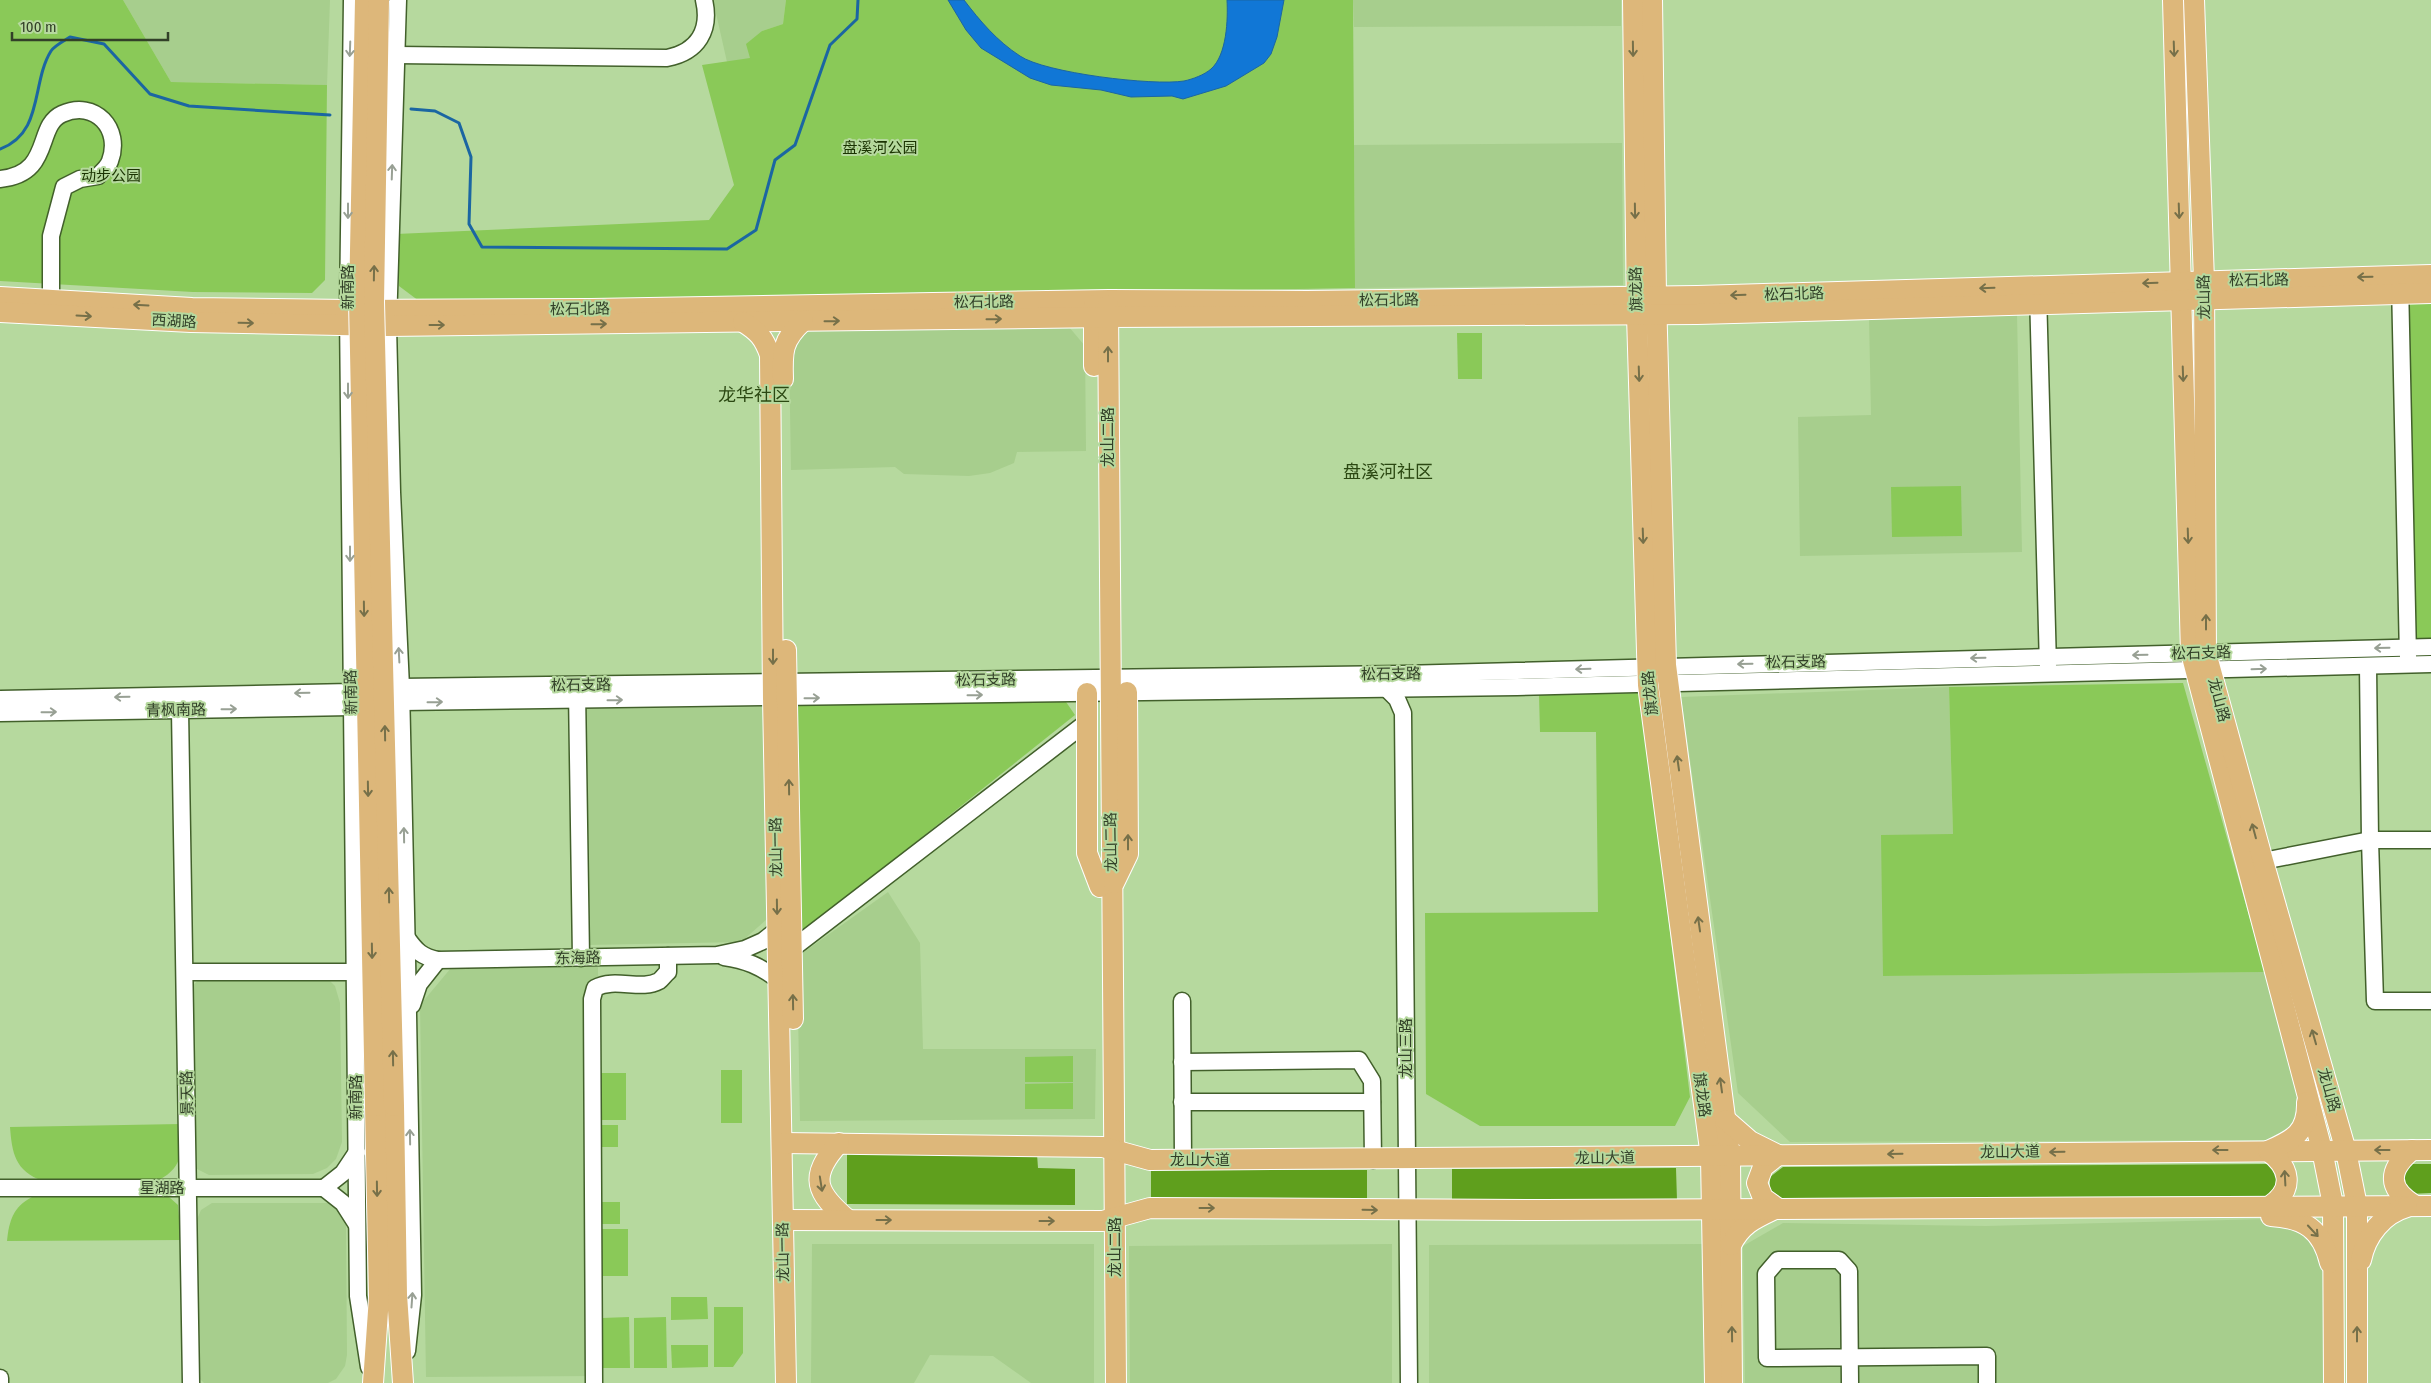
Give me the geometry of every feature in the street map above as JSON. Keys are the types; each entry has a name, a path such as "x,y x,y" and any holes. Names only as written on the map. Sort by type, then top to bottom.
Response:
{"main road":[{"name":"新南路","path":"365,0 359,301 385,1106 403,1383"},
{"name":"新南路","path":"372,1383 379,1297 385,1106 374,302 379,0"},
{"name":"旗龙路","path":"1633,0 1636,306 1657,675 1721,1157"},
{"path":"1652,0 1657,305 1657,675 1726,1120 1721,1157 1722,1208 1715,1383"},
{"name":"龙山路","path":"2173,0 2181,291 2201,662 2322,1150 2333,1205 2334,1383"},
{"name":"龙山路","path":"2194,0 2204,290 2201,662 2263,861 2346,1151 2357,1206 2357,1383"},
{"name":"松石北路","path":"2400,285 2431,275"},
{"name":"松石北路","path":"348,317 743,322 1307,301 1636,306 2400,285 2431,293"},
{"name":"西湖路","path":"0,297 51,307"},
{"name":"西湖路","path":"0,312 51,307 192,308 348,317"},
{"name":"松石北路","path":"388,318 592,309 1101,309"},
{"name":"龙山二路","path":"1101,309 1109,1149 1104,1383"},
{"name":"龙山一路","path":"788,1143 778,980 782,355 791,332 803,321"},
{"name":"龙山一路","path":"743,322 758,331 765,341 770,355 780,690 792,949 786,1383"},
{"path":"1105,688 1128,854 1106,887 1088,853 1087,722 1105,688"},
{"path":"2270,1206 2282,1196 2287,1181 2286,1172 2282,1164 2268,1151 2294,1137 2301,1130 2308,1113 2307,1095"},
{"path":"1726,1120 1750,1141 1778,1155 1763,1167 1757,1183 1764,1198 1777,1208"},
{"name":"龙山大道","path":"788,1143 1109,1149 1150,1160 1407,1160 2422,1150"},
{"path":"839,1143 826,1157 819,1172 820,1189 829,1204 848,1220"},
{"path":"2422,1150 2401,1160 2394,1180 2398,1193 2422,1206"},
{"path":"2236,1206 2258,1215 2291,1217 2306,1224 2325,1246 2333,1276"},
{"path":"789,1220 1109,1219 1150,1208 1407,1210 2422,1206"},
{"path":"2357,1284 2363,1253 2370,1236 2386,1217 2397,1210 2422,1206"},
{"path":"1722,1208 1731,1245 1732,1383"},
{"path":"1731,1245 1738,1231 1752,1220 1777,1208"},
{"name":"龙山二路","path":"1109,1219 1116,1383"},
{"name":"龙山一路","path":"789,1220 799,1383"}],"street":[{"name":"新南路","path":"352,0 348,317 358,1296 372,1383"},
{"name":"新南路","path":"398,0 388,318 401,694 413,1295 403,1383"},
{"path":"396,55 682,55 692,48 701,36 706,24 704,0"},
{"path":"0,179 12,178 30,168 43,148 50,123 62,114 79,110 100,115 109,128 114,146 110,163 98,176 80,179 64,187 51,236 51,307"},
{"path":"2400,285 2408,665"},
{"path":"2038,295 2048,674"},
{"name":"松石支路","path":"1105,688 1402,674 2048,674 2431,647"},
{"name":"松石支路","path":"351,700 401,694 780,690 1420,689 1657,675 2048,657 2368,666 2431,664"},
{"path":"2368,666 2370,840 2375,1001 2431,1000"},
{"path":"1387,689 1397,699 1403,712"},
{"path":"1403,712 1410,699 1420,689"},
{"path":"577,693 581,958"},
{"name":"青枫南路","path":"0,698 351,700"},
{"name":"青枫南路","path":"0,713 180,710 351,700"},
{"name":"景天路","path":"180,710 186,972 191,1383"},
{"name":"龙山三路","path":"1403,712 1409,1383"},
{"path":"792,949 1087,722"},
{"path":"2263,861 2370,840 2431,840"},
{"path":"745,955 778,930"},
{"path":"407,938 416,951 426,958 438,960 419,984 408,1014"},
{"name":"东海路","path":"438,960 745,955 778,980"},
{"path":"594,1383 592,999 595,988 605,982 648,983 659,981 668,972 668,956"},
{"path":"186,972 355,972"},
{"path":"1182,1002 1183,1160"},
{"path":"1182,1062 1359,1060 1372,1081 1373,1160"},
{"path":"1182,1102 1372,1102"},
{"path":"357,1152 343,1173 324,1188 343,1203 357,1225"},
{"name":"星湖路","path":"0,1188 324,1188"},
{"path":"1850,1383 1850,1357 1849,1271 1839,1260 1778,1260 1766,1274 1767,1358 1850,1357 1987,1356 1987,1383"},
{"path":"0,1378 0,1383"}],"shaded area":[{"path":"123,0 330,0 327,85 171,82"},
{"path":"713,0 786,0 783,24 762,31 750,59 727,62"},
{"path":"1353,0 1621,0 1621,26 1354,27"},
{"path":"1622,143 1623,285 1355,288 1354,145"},
{"path":"2017,314 2022,552 1800,556 1798,417 1871,415 1869,317"},
{"path":"1069,327 1085,346 1086,451 1017,452 1014,463 990,473 969,476 904,474 895,467 791,470 789,351 808,328"},
{"path":"1949,687 1953,834 1883,976 2265,972 2303,1104 2295,1130 2270,1140 1790,1142 1738,1093 1681,697"},
{"path":"765,707 767,919 741,942 587,945 583,709"},
{"path":"888,892 920,943 923,1049 1096,1049 1095,1119 800,1121 797,957"},
{"path":"598,967 600,1376 426,1377 420,1005 451,968"},
{"path":"199,979 328,979 335,986 340,1003 342,1142 336,1159 327,1168 313,1174 209,1175 197,1169 194,1164 191,988"},
{"path":"212,1203 329,1203 339,1211 346,1225 347,1355 345,1366 336,1379 328,1383 204,1383 197,1376 195,1224 201,1210"},
{"path":"2270,1219 2300,1226 2325,1258 2327,1383 1745,1383 1743,1246 1783,1223 1986,1226"},
{"path":"812,1244 1094,1244 1094,1383 1031,1383 993,1356 930,1355 914,1383 811,1383"},
{"path":"1392,1244 1392,1383 1130,1383 1129,1246"},
{"path":"1705,1244 1705,1383 1429,1383 1429,1245"}],"green space":[{"name":"动步公园","path":"0,0 123,0 171,82 327,85 325,280 312,293 193,292 0,281"},
{"name":"盘溪河公园","path":"786,0 1353,0 1355,288 423,304 399,286 396,234 709,220 734,185 702,65 750,58 746,44 762,31 783,24"},
{"path":"2406,296 2431,296 2431,643 2413,644"},
{"path":"1457,333 1482,333 1482,379 1458,379"},
{"path":"1961,486 1962,536 1892,537 1891,487"},
{"path":"2183,683 2265,972 1883,976 1881,835 1953,834 1949,687"},
{"path":"1641,693 1690,1097 1675,1126 1480,1126 1426,1094 1425,913 1598,912 1596,732 1540,732 1539,695"},
{"path":"1064,699 1075,715 797,937 793,702"},
{"path":"1073,1056 1073,1082 1025,1082 1025,1057"},
{"path":"721,1070 742,1070 742,1123 721,1123"},
{"path":"599,1073 626,1073 626,1120 599,1120"},
{"path":"1073,1083 1073,1109 1025,1109 1025,1084"},
{"path":"181,1124 180,1156 173,1169 159,1180 43,1181 26,1172 17,1160 12,1145 10,1127"},
{"path":"600,1125 618,1125 618,1147 600,1147"},
{"path":"847,1153 1037,1154 1038,1168 1075,1169 1075,1205 847,1204"},
{"path":"2269,1164 2279,1171 2279,1188 2269,1196 1782,1198 1770,1190 1770,1177 1783,1167"},
{"path":"2409,1164 2431,1164 2431,1193 2408,1194 2402,1174"},
{"path":"1676,1168 1677,1201 1452,1202 1452,1169"},
{"path":"1151,1170 1367,1170 1367,1200 1151,1199"},
{"path":"162,1194 178,1205 181,1240 7,1241 13,1215 20,1205 32,1197"},
{"path":"601,1202 620,1202 620,1224 602,1224"},
{"path":"601,1229 628,1229 628,1276 601,1276"},
{"path":"671,1297 707,1297 708,1319 671,1320"},
{"path":"714,1307 743,1307 743,1353 733,1367 714,1367"},
{"path":"629,1317 630,1368 603,1368 602,1318"},
{"path":"666,1317 667,1368 634,1368 634,1318"},
{"path":"671,1345 708,1345 708,1367 672,1368"}],"water":[{"path":"948,0 964,0 996,37 1020,56 1033,62 1052,68 1100,77 1169,82 1184,81 1198,76 1211,69 1216,63 1225,36 1227,0 1284,0 1277,37 1271,54 1264,63 1226,86 1183,99 1172,96 1131,97 1101,90 1051,85 1030,78 981,48 966,30"}],"waterway":[{"path":"411,109 435,111 459,123 471,157 469,224 482,247 727,249 756,230 775,160 795,145 830,45 857,19 858,0"},
{"path":"0,149 14,142 24,131 30,119 45,64 51,51 70,37 104,44 150,94 189,106 330,115"}],"district":[{"name":"龙华社区","path":"754,395"},
{"name":"盘溪河社区","path":"1388,472"}]}
